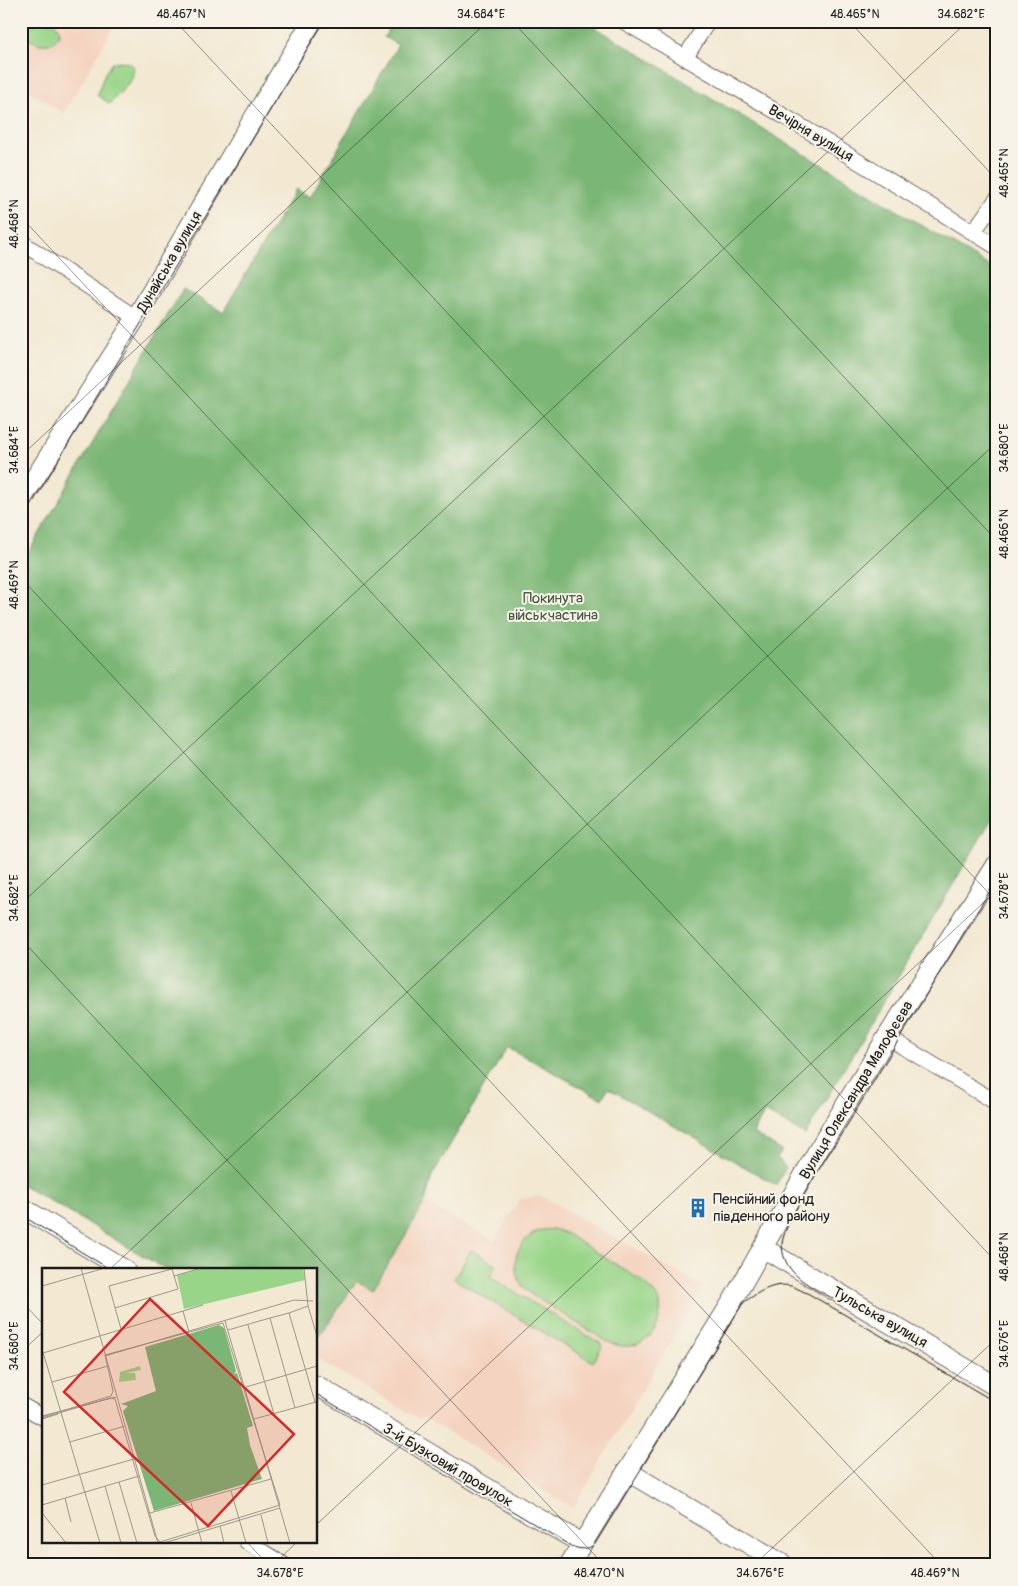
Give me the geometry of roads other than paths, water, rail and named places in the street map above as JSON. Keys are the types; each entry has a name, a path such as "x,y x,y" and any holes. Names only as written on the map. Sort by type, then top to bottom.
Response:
{"street":[{"name":"Дунайська вулиця","path":"21,500 136,318 312,21"},
{"name":"Вечірня вулиця","path":"623,21 804,128 997,247"},
{"path":"685,58 708,21"},
{"path":"973,232 997,199"},
{"path":"21,242 136,318"},
{"name":"Вулиця Олександра Малофєєва","path":"627,1472 733,1300 825,1139 887,1037 997,864"},
{"path":"887,1037 997,1103"},
{"path":"21,1207 122,1268"},
{"name":"Тульська вулиця","path":"763,1248 997,1386"},
{"name":"3-й Бузковий провулок","path":"318,1386 522,1510 581,1543"},
{"path":"21,1405 42,1417"},
{"path":"569,1565 627,1472 784,1565"},
{"path":"250,1544 284,1565"}],"tram line":[{"path":"21,522 325,21"},
{"path":"834,1299 808,1285 793,1272 787,1264 784,1255 782,1245 784,1234 790,1219 810,1184 997,879"},
{"path":"21,1215 108,1268"},
{"path":"318,1395 571,1546 584,1549 595,1544 743,1303 772,1287 791,1286 809,1294 997,1403"}],"place":[{"name":"Пенсійний фонд південного району","path":"698,1208"}],"park label":[{"name":"Покинута військчастина","path":"553,606"}]}
